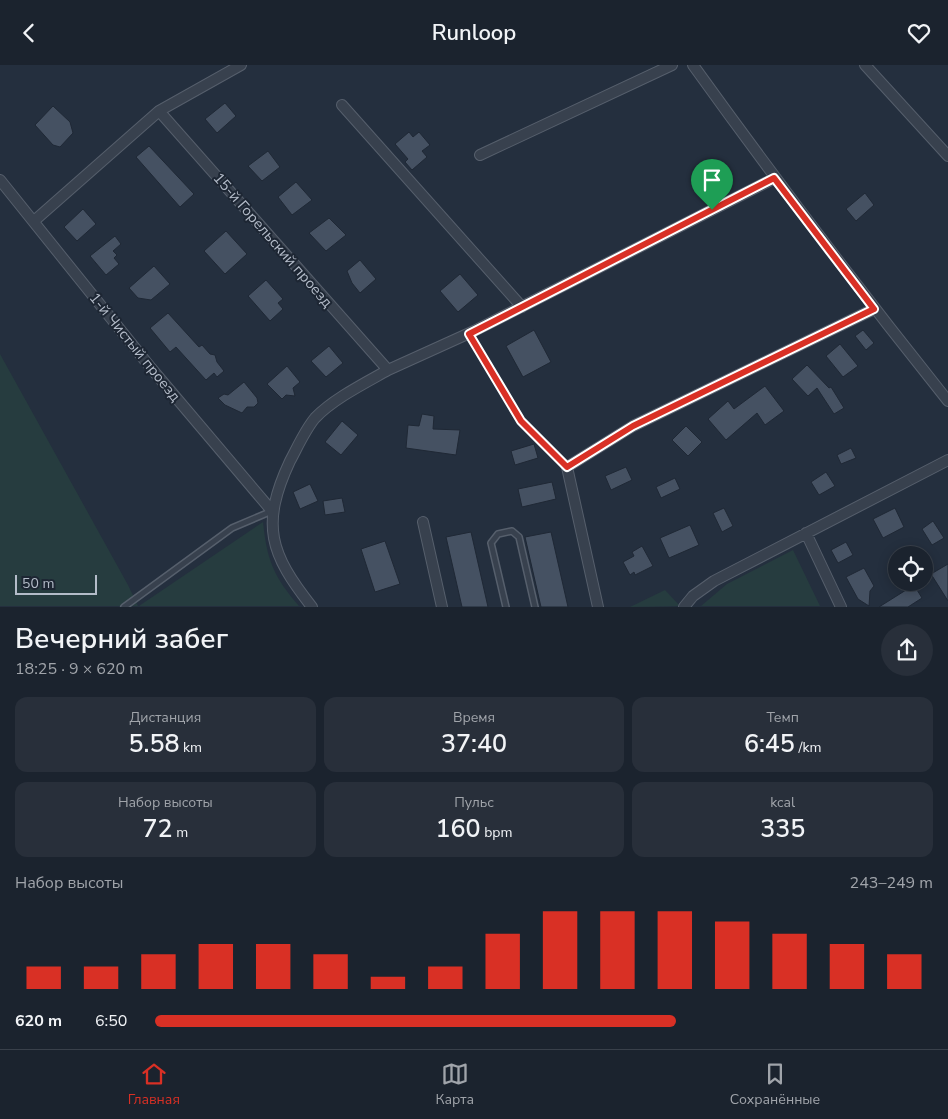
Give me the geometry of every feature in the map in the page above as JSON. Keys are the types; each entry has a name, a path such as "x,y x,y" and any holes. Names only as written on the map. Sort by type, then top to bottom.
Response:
{"street":[{"path":"34,221 159,111 241,65"},
{"path":"480,155 672,65"},
{"path":"693,65 774,178 874,309 948,401"},
{"path":"865,65 948,157"},
{"path":"342,105 522,307"},
{"name":"15-й Горельский проезд","path":"159,111 388,370"},
{"path":"312,607 282,566 275,549 272,511 281,481 315,419 353,389 388,370 469,334 774,178"},
{"name":"1-й Чистый проезд","path":"0,180 151,368 272,511"},
{"path":"598,607 567,467 633,426 874,309"},
{"path":"684,607 693,596 714,581 948,460"},
{"path":"422,522 442,607"},
{"path":"806,533 841,607"}],"lane":[{"path":"124,607 232,528 272,511"},
{"path":"506,607 491,543 498,534 512,531 519,537 535,607"}],"path":[{"path":"469,334 521,421 567,467"}],"green space":[{"path":"0,354 128,585 138,606 0,606"},
{"path":"263,522 267,548 273,568 283,586 299,606 139,606"},
{"path":"793,550 820,606 701,606 727,584"},
{"path":"665,590 680,606 630,607"}],"building":[{"path":"225,103 236,116 217,133 205,119"},
{"path":"53,106 70,122 73,133 60,147 53,145 35,125"},
{"path":"409,132 413,137 419,132 430,145 422,151 427,157 412,170 405,162 408,159 395,144"},
{"path":"149,146 194,194 180,207 136,157"},
{"path":"268,151 280,167 262,181 248,166"},
{"path":"296,182 312,200 292,215 278,197"},
{"path":"865,193 874,205 856,221 846,209"},
{"path":"83,209 96,224 77,241 64,227"},
{"path":"329,218 346,235 326,251 309,233"},
{"path":"226,231 247,254 225,274 204,251"},
{"path":"115,236 121,244 113,251 117,255 114,258 119,264 106,275 90,256"},
{"path":"360,260 376,279 360,293 352,283 347,271"},
{"path":"154,266 170,284 151,300 138,298 129,288"},
{"path":"460,274 478,295 458,312 440,291"},
{"path":"266,280 283,299 278,303 283,309 270,321 248,296"},
{"path":"168,313 199,347 202,345 210,354 215,355 217,362 224,371 217,377 214,373 206,380 176,347 170,352 150,328"},
{"path":"534,330 551,362 523,377 506,346"},
{"path":"863,330 874,343 866,350 855,336"},
{"path":"840,344 858,366 843,377 826,356"},
{"path":"329,346 343,363 326,377 311,361"},
{"path":"807,365 829,388 831,387 844,408 834,414 817,388 808,396 792,379"},
{"path":"287,366 300,382 293,388 295,396 286,395 282,399 267,384"},
{"path":"244,382 257,398 258,403 254,407 247,407 242,413 225,405 218,398 224,394 228,395"},
{"path":"765,386 784,411 765,425 757,413 726,440 708,419 728,401 734,409"},
{"path":"422,414 434,416 433,429 460,430 456,455 406,448 408,425 419,426"},
{"path":"342,421 358,435 341,455 325,442"},
{"path":"686,426 702,442 688,456 672,440"},
{"path":"534,444 538,458 515,465 511,451"},
{"path":"851,448 856,458 841,464 837,455"},
{"path":"626,467 632,480 611,490 605,476"},
{"path":"826,472 835,486 819,495 811,482"},
{"path":"675,478 680,489 661,498 656,487"},
{"path":"552,482 556,499 522,507 518,489"},
{"path":"310,484 318,501 300,509 293,492"},
{"path":"342,498 345,512 325,515 323,501"},
{"path":"724,508 733,526 722,532 713,513"},
{"path":"895,508 904,527 883,538 873,519"},
{"path":"933,521 944,538 932,545 922,529"},
{"path":"690,525 699,545 669,558 660,538"},
{"path":"471,532 488,607 462,607 446,537"},
{"path":"551,532 568,607 541,607 525,537"},
{"path":"385,541 400,584 375,592 361,549"},
{"path":"846,542 853,555 838,563 831,550"},
{"path":"642,546 653,566 635,575 634,572 630,575 623,562 634,556 632,552"},
{"path":"948,564 948,601 933,577 933,573"},
{"path":"864,568 874,586 870,591 869,606 858,599 846,577"},
{"path":"904,591 918,591 922,598 908,607 879,607"}],"route":[{"path":"774,178 874,309 633,426 567,467 521,421 469,334 712,210 774,178"}]}
